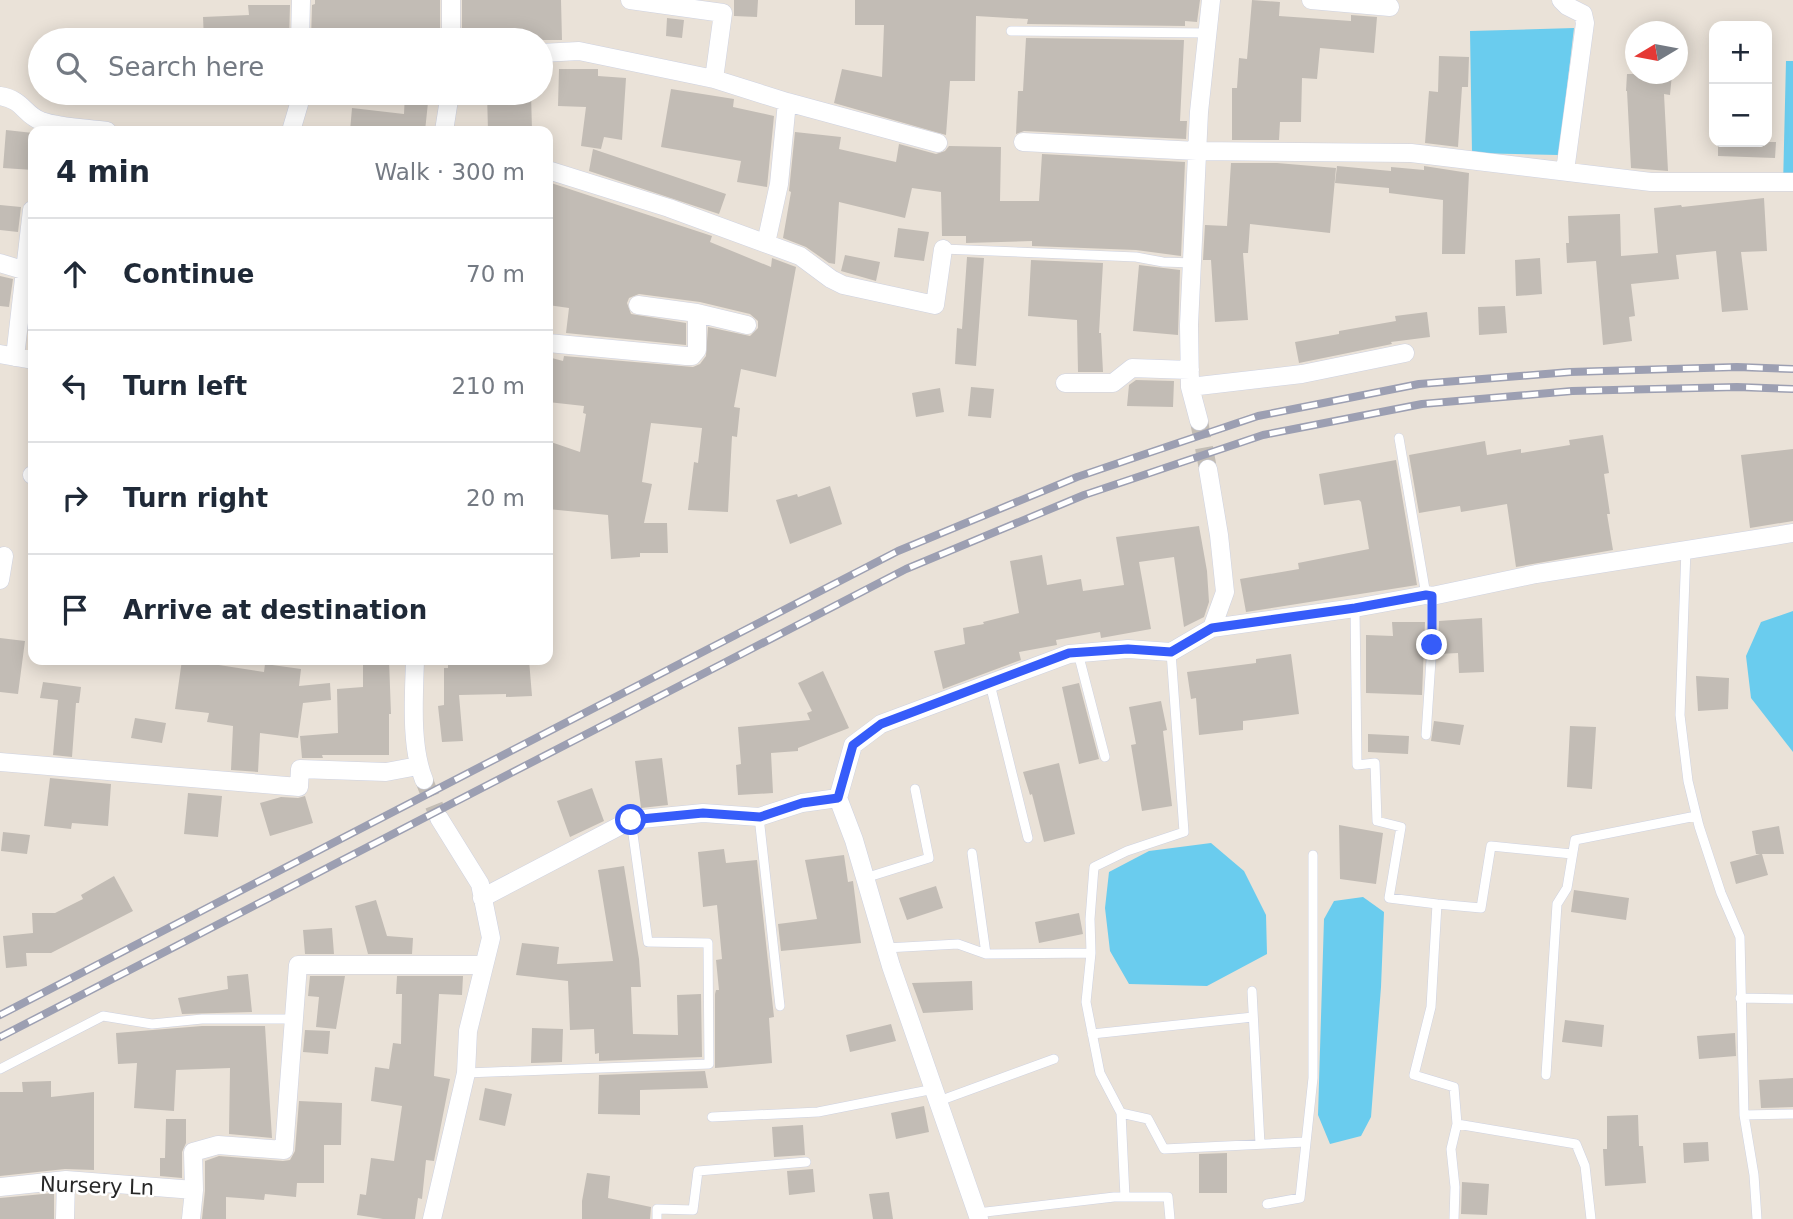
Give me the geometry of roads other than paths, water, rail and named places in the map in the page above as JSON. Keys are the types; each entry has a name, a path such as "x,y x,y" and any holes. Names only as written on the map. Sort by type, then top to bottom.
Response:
{"street":[{"path":"300,28 301,0"},
{"path":"450,28 451,0"},
{"path":"630,0 723,13 714,79"},
{"path":"1199,421 1190,378 1189,326 1197,151 1211,0"},
{"path":"1311,0 1390,7"},
{"path":"1561,0 1583,14 1586,23 1565,171"},
{"path":"553,52 579,51 714,79 938,143"},
{"path":"0,96 17,101 32,116 42,121 74,126"},
{"path":"766,243 779,184 787,102"},
{"path":"292,126 299,105"},
{"path":"445,126 448,105"},
{"path":"1023,142 1197,151 1411,153 1651,182 1793,182"},
{"path":"553,172 668,208 800,256 843,285 935,305 943,249"},
{"path":"0,263 28,272"},
{"path":"16,357 28,279"},
{"path":"638,305 697,313 747,326"},
{"path":"553,343 692,356 696,351 697,313"},
{"path":"1065,383 1113,383 1132,368 1190,378 1302,374 1405,353"},
{"path":"1208,469 1225,592 1212,628"},
{"path":"975,1217 937,1095 886,948 854,840 838,798 853,745 881,724 1069,653 1128,649 1171,652 1212,628 1355,608 1686,549 1793,533"},
{"path":"0,580 4,556"},
{"path":"0,762 299,787 300,769 421,773 414,701 415,665"},
{"path":"482,898 631,820 703,813 760,817 802,803 838,798"},
{"path":"432,1219 466,1073 468,1031 491,938 480,884 439,818"},
{"path":"191,1219 194,1190 193,1152 218,1145 284,1150 298,965 484,965"},
{"path":"65,1219 66,1180"},
{"name":"Nursery Ln","path":"0,1186 66,1180 194,1190"}],"lane":[{"path":"1011,31 1208,33"},
{"path":"943,249 1136,257 1163,262 1193,263"},
{"path":"1399,438 1429,595 1432,645 1426,735"},
{"path":"1686,549 1680,715 1688,780 1696,816 1721,893 1740,937 1744,1115 1754,1175 1757,1219"},
{"path":"1355,608 1357,765 1375,763 1377,821 1401,827 1390,898 1481,908 1491,846 1572,854"},
{"path":"1125,1197 1121,1113 1100,1073 1086,1002 1094,867 1127,851 1184,832 1171,652"},
{"path":"1078,653 1105,757"},
{"path":"990,684 1028,838"},
{"path":"865,878 929,858 915,789"},
{"path":"1546,1075 1557,904 1566,888 1575,840 1696,816"},
{"path":"760,817 780,1006"},
{"path":"466,1073 709,1064 708,943 648,942 631,820"},
{"path":"972,853 986,954"},
{"path":"1267,1204 1300,1198 1313,1078 1312,855"},
{"path":"1437,904 1431,1007 1414,1075 1454,1087 1457,1125 1451,1149 1455,1187 1454,1219"},
{"path":"886,948 958,944 986,954 1091,953"},
{"path":"1252,990 1260,1143"},
{"path":"1740,998 1793,999"},
{"path":"0,1069 103,1016 152,1024 202,1019 292,1018"},
{"path":"1092,1034 1253,1017"},
{"path":"712,1117 818,1112 937,1095 1054,1059"},
{"path":"1121,1113 1149,1119 1164,1149 1305,1142"},
{"path":"1744,1115 1793,1114"},
{"path":"1457,1125 1576,1144 1586,1166 1591,1219"},
{"path":"657,1219 657,1209 693,1210 698,1171 806,1162"},
{"path":"975,1217 1125,1197 1168,1197 1170,1219"}],"water":[{"path":"1574,28 1559,155 1472,153 1470,31"},
{"path":"1786,61 1793,61 1793,186 1783,186"},
{"path":"1793,611 1793,752 1751,698 1746,656 1761,622"},
{"path":"1211,843 1244,871 1266,915 1267,954 1207,986 1129,984 1110,951 1105,908 1109,872 1149,851"},
{"path":"1363,897 1384,912 1371,1117 1361,1136 1330,1144 1318,1115 1324,919 1334,901"}],"tunnel":[{"path":"1199,421 1208,469"},
{"path":"424,780 439,818"}],"railway":[{"path":"0,1015 898,551 1077,477 1258,416 1419,384 1570,372 1737,367 1793,369"},
{"path":"0,1037 906,569 1084,495 1263,435 1422,404 1572,391 1737,387 1793,389"}]}
